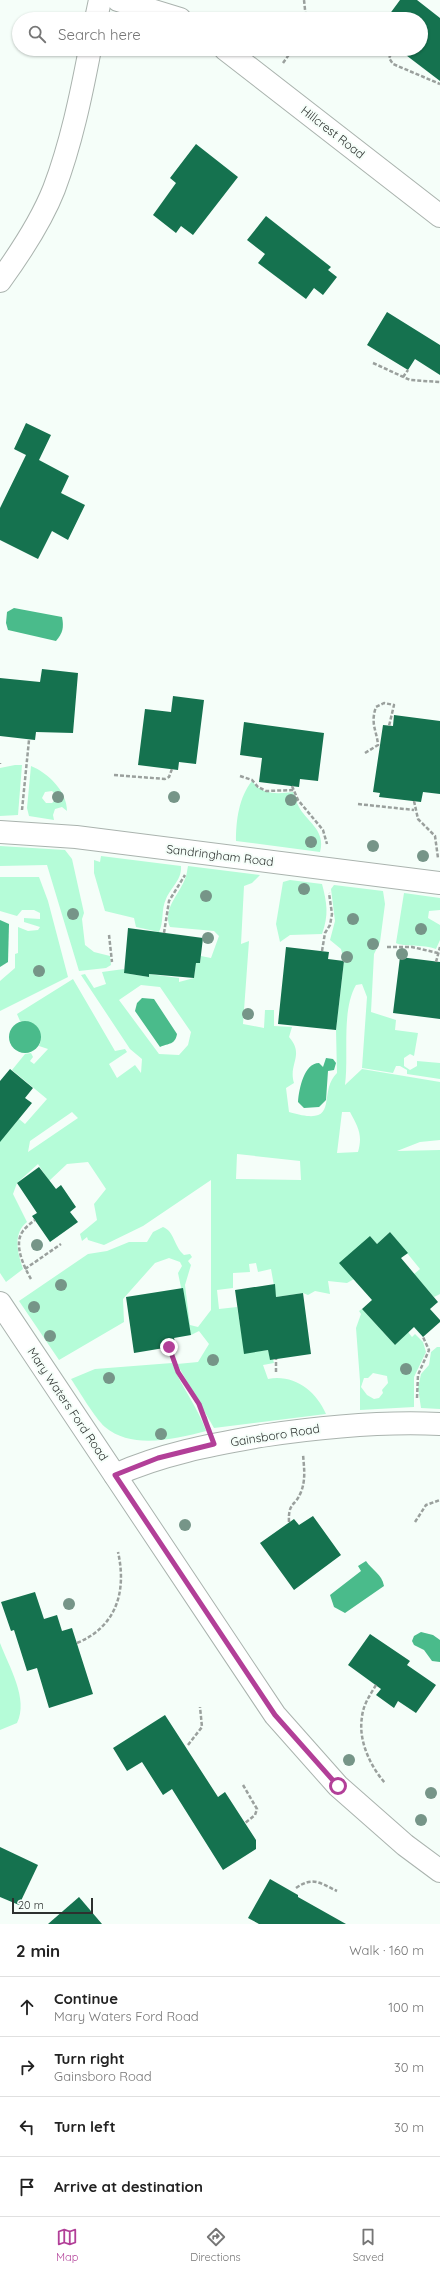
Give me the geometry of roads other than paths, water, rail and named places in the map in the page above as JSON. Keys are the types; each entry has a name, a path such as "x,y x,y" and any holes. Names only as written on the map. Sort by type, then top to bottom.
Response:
{"street":[{"path":"97,12 100,0"},
{"path":"118,0 157,12"},
{"path":"0,281 36,226 54,190 78,111 89,56"},
{"name":"Hillcrest Road","path":"234,56 440,216"},
{"name":"Sandringham Road","path":"10,832 76,837 437,882"},
{"name":"Mary Waters Ford Road","path":"0,1303 254,1684 301,1746 362,1809 405,1845 440,1871"},
{"name":"Gainsboro Road","path":"115,1475 158,1458 214,1444 300,1430 349,1425 430,1423"}]}
